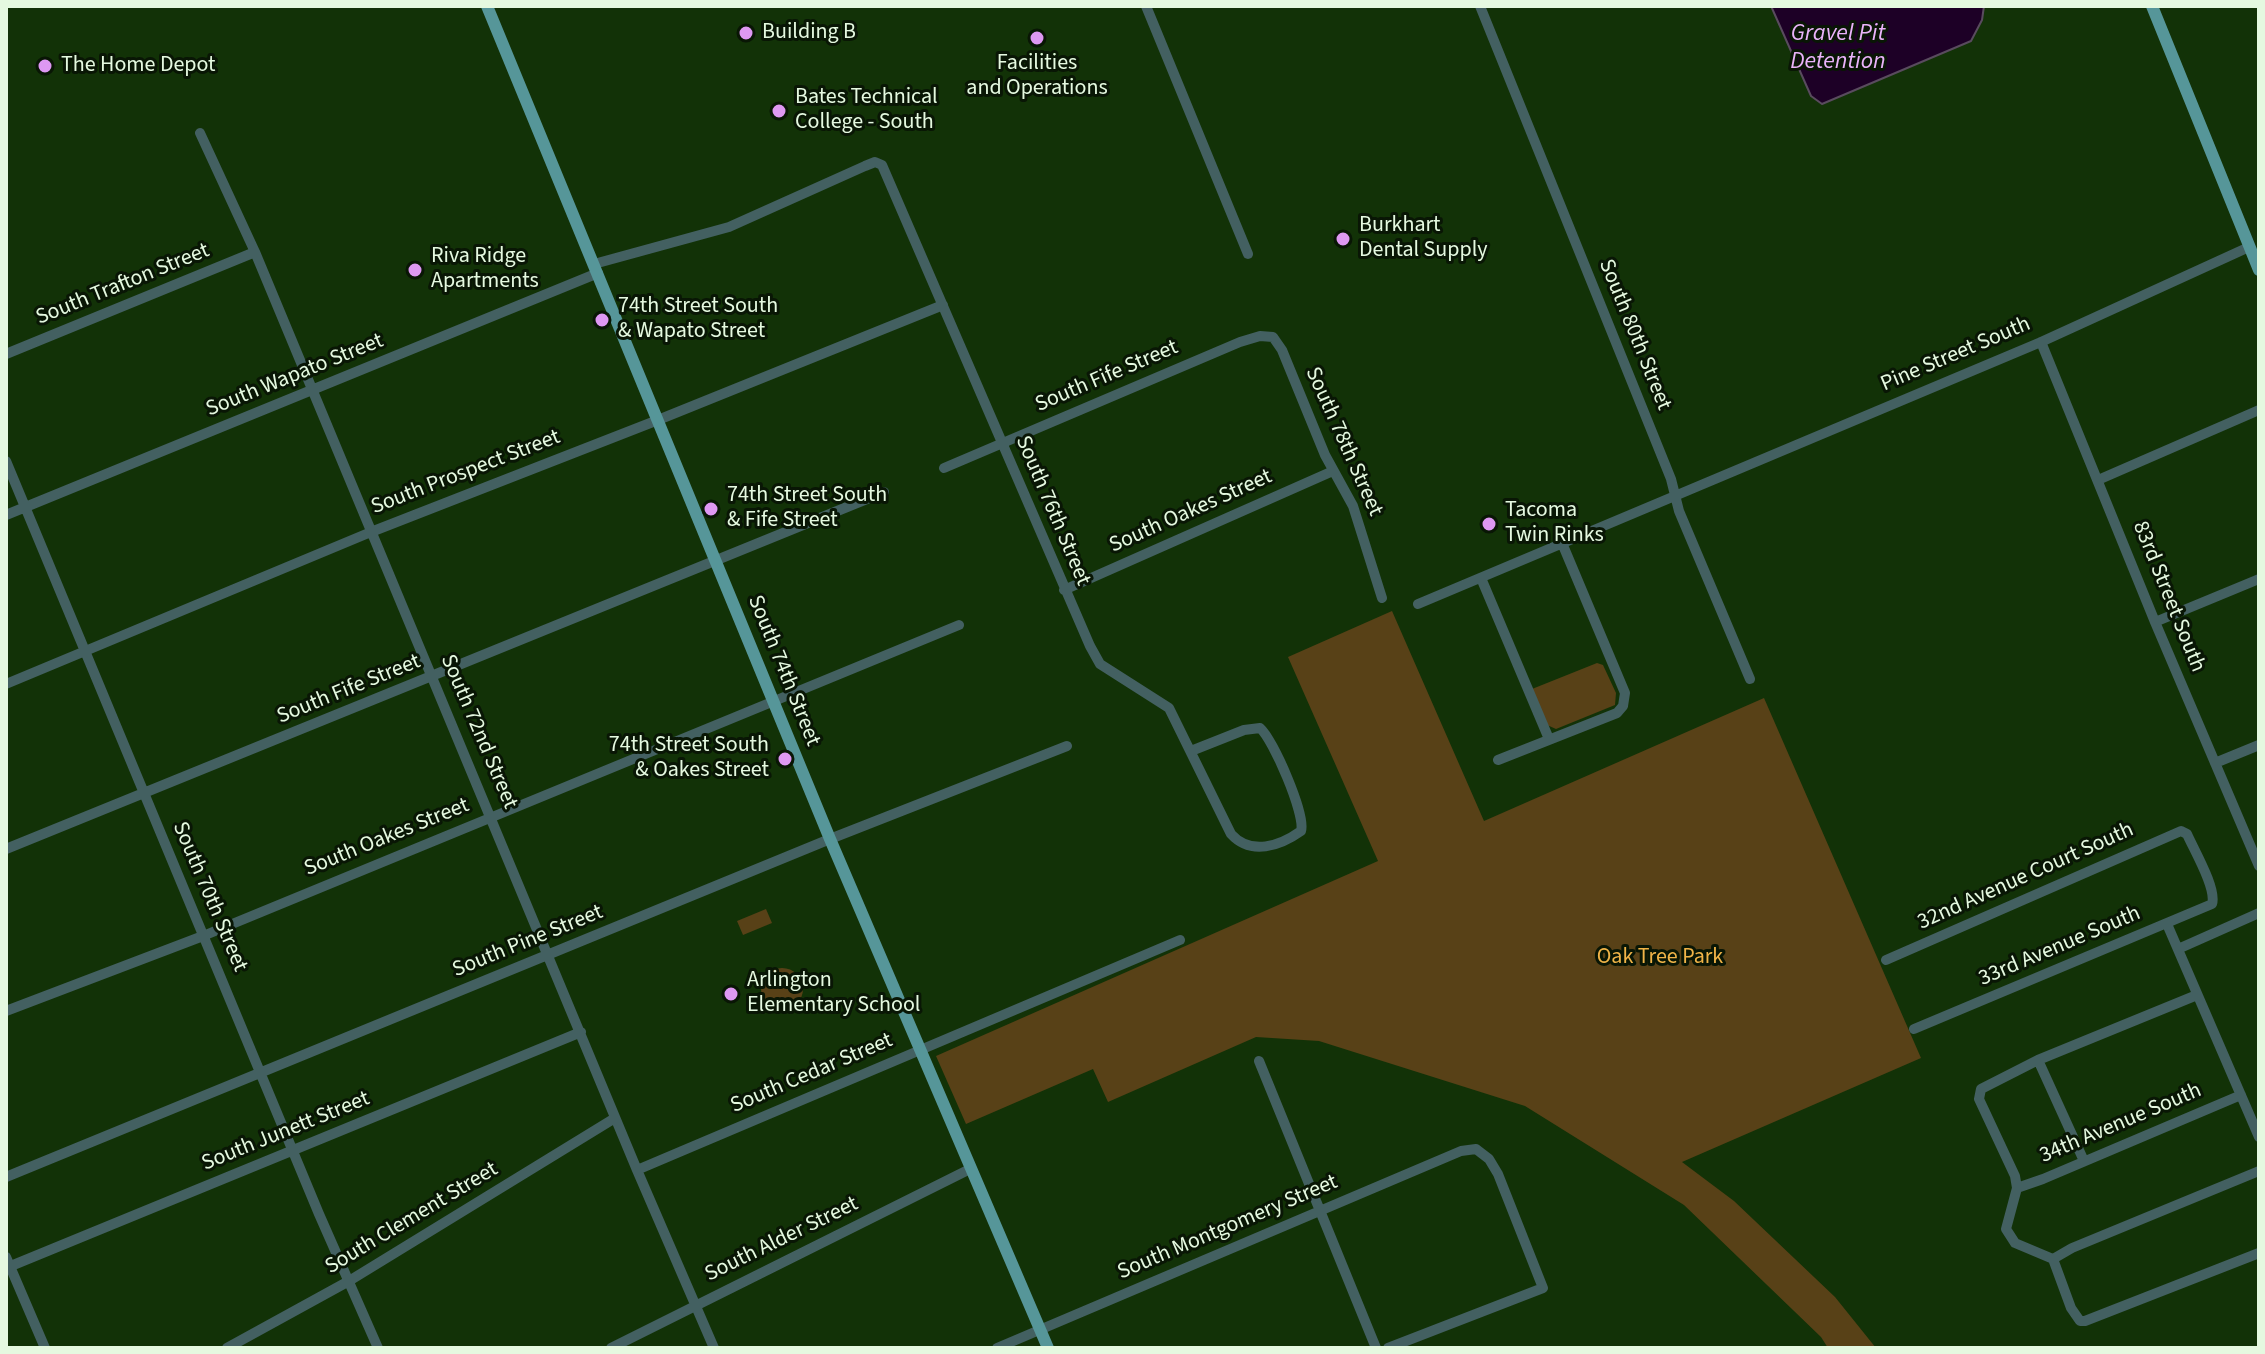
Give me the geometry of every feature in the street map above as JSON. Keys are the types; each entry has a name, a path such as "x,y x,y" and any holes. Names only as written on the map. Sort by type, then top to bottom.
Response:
{"main road":[{"name":"South 74th Street","path":"487,6 830,839 1048,1348"},
{"path":"2152,6 2259,270"}],"street":[{"path":"1146,6 1248,254"},
{"name":"South 80th Street","path":"1480,6 1671,479 1679,511 1750,679"},
{"name":"South 72nd Street","path":"200,133 255,252 615,1118 714,1348"},
{"name":"South Wapato Street","path":"6,515 312,391 596,269 729,227 875,162"},
{"name":"South 76th Street","path":"875,162 882,165 887,173 1064,590 1100,664 1119,679 1169,708 1231,834 1238,842 1255,848 1265,847 1298,834 1303,823 1271,742 1260,728 1244,730 1191,751"},
{"name":"Pine Street South","path":"1676,497 2041,342 2249,247"},
{"name":"South Trafton Street","path":"6,354 255,252"},
{"name":"South Prospect Street","path":"6,684 371,532 943,305"},
{"name":"South 78th Street","path":"1240,342 1266,336 1277,340 1333,471 1353,506 1382,598"},
{"name":"South Fife Street","path":"944,468 1240,342"},
{"name":"83rd Street South","path":"2041,342 2259,866"},
{"path":"2098,480 2259,410"},
{"name":"South 70th Street","path":"6,461 378,1348"},
{"name":"South Oakes Street","path":"1064,590 1333,471"},
{"name":"South Fife Street","path":"6,849 884,492"},
{"path":"1418,604 1676,497"},
{"path":"1498,760 1617,713 1623,706 1625,693 1562,543"},
{"path":"1481,578 1549,739"},
{"path":"2155,622 2259,579"},
{"name":"South Oakes Street","path":"6,1011 203,936 959,625"},
{"path":"2215,763 2259,745"},
{"name":"South Pine Street","path":"6,1177 830,839 1067,746"},
{"name":"33rd Avenue South","path":"1914,1029 2212,904 2213,896 2187,834 2181,831"},
{"name":"32nd Avenue Court South","path":"1886,960 2181,831"},
{"path":"2178,949 2259,913"},
{"path":"2167,924 2259,1137"},
{"name":"South Cedar Street","path":"637,1170 1180,940"},
{"path":"2197,995 2038,1060 1979,1091 1979,1099 2015,1176 2017,1188 2006,1225 2007,1232 2015,1243 2053,1259 2071,1308 2080,1321 2259,1253"},
{"name":"South Junett Street","path":"7,1264 293,1151 581,1032"},
{"path":"2038,1060 2084,1161"},
{"path":"1259,1061 1376,1348"},
{"name":"34th Avenue South","path":"2017,1188 2241,1095"},
{"name":"South Clement Street","path":"227,1348 349,1281 615,1118"},
{"name":"South Montgomery Street","path":"997,1348 1461,1151 1476,1149 1489,1159 1498,1174 1543,1288 1388,1348"},
{"name":"South Alder Street","path":"611,1348 970,1169"},
{"path":"2053,1259 2072,1248 2259,1171"},
{"path":"7,1264 45,1348"}],"green space":[{"name":"Oak Tree Park","path":"1392,611 1484,821 1764,698 1921,1058 1682,1162 1734,1201 1835,1297 1876,1348 1828,1348 1821,1337 1684,1205 1525,1106 1319,1041 1256,1037 1108,1102 1093,1069 966,1124 936,1056 1378,861 1288,657"},
{"path":"1597,663 1603,665 1616,693 1615,705 1556,729 1547,725 1532,689"},
{"path":"766,909 772,923 743,935 737,921"},
{"path":"782,968 797,974 803,989 797,1004 782,1010 767,1004 761,989 767,974"}],"water":[{"name":"Gravel Pit Detention","path":"1771,6 1984,6 1982,20 1971,41 1822,104 1811,96"}],"place":[{"name":"Building B","path":"746,33"},
{"name":"Facilities and Operations","path":"1037,38"},
{"name":"The Home Depot","path":"45,66"},
{"name":"Bates Technical College - South","path":"779,111"},
{"name":"Burkhart Dental Supply","path":"1343,239"},
{"name":"Riva Ridge Apartments","path":"415,270"},
{"name":"74th Street South & Wapato Street","path":"602,320"},
{"name":"74th Street South & Fife Street","path":"711,509"},
{"name":"Tacoma Twin Rinks","path":"1489,524"},
{"name":"74th Street South & Oakes Street","path":"785,759"},
{"name":"Arlington Elementary School","path":"731,994"}]}
